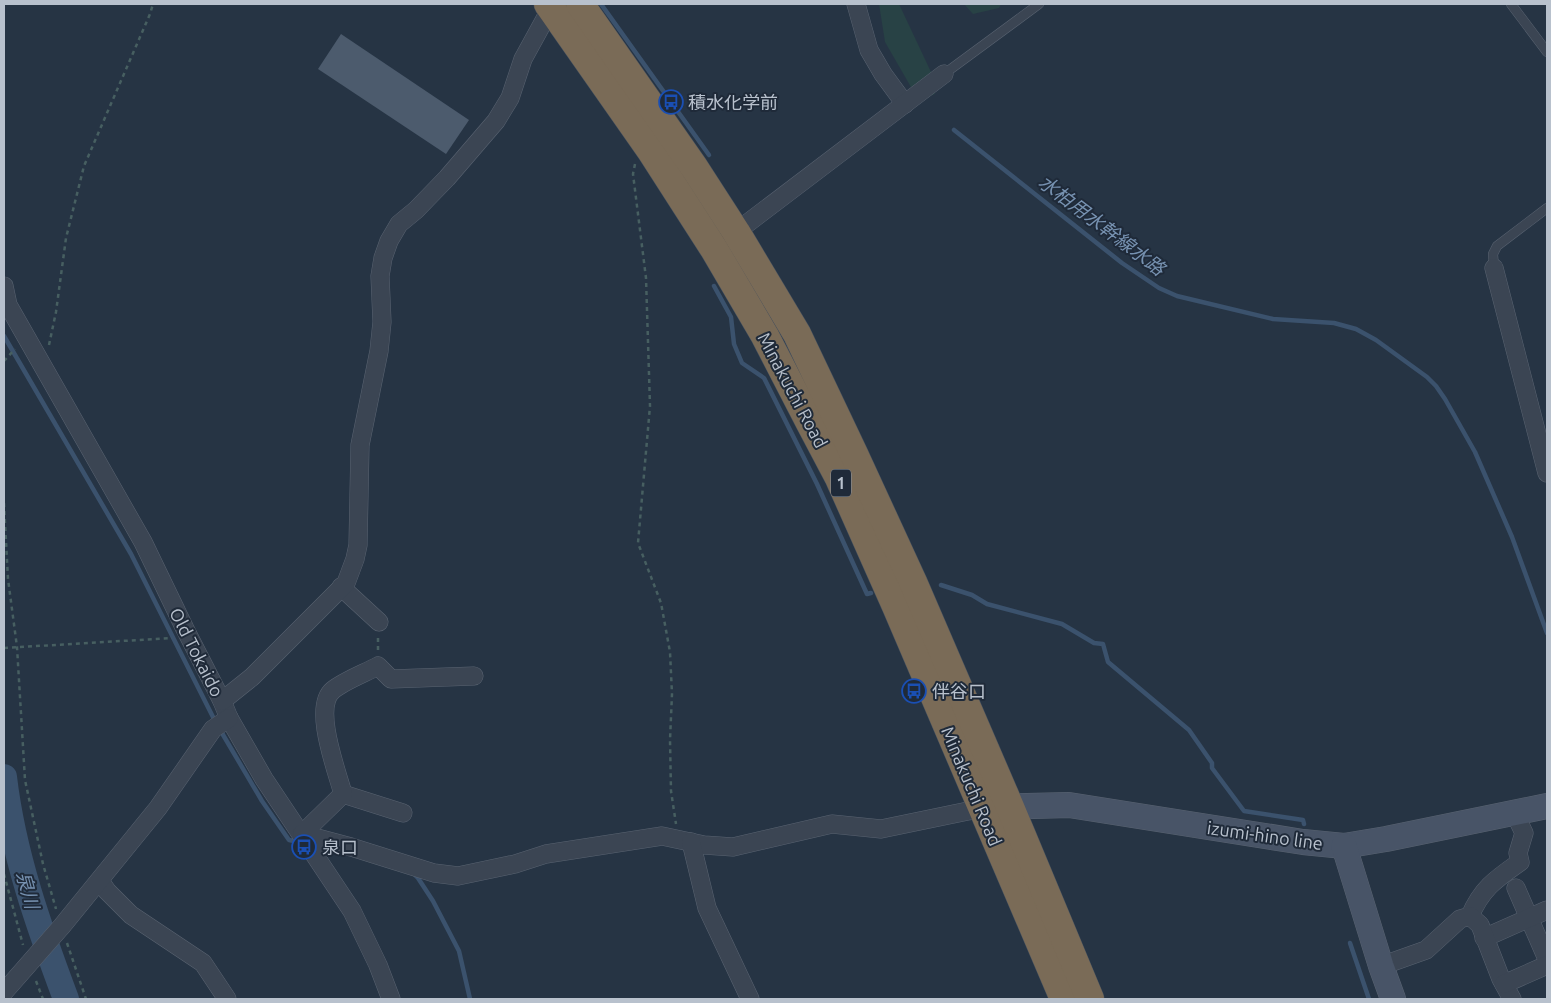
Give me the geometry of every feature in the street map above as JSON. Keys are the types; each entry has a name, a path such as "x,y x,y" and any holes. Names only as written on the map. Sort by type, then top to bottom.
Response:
{"highway":[{"name":"Minakuchi Road","path":"580,4 694,167 736,232 797,334 913,582 1090,999"},
{"name":"Minakuchi Road","path":"552,5 651,151 714,249 765,336 839,478 896,606 1064,999"}],"main road":[{"name":"izumi-hino line","path":"980,806 1069,805 1303,842 1344,846 1547,806"},
{"path":"1344,846 1393,999"}],"street":[{"path":"856,4 869,50 883,74 905,104"},
{"path":"222,701 252,677 346,583 358,545 360,445 379,351 382,322 380,276 383,258 389,241 399,224 416,210 447,178 496,121 510,98 524,59 552,5"},
{"path":"714,249 944,74"},
{"path":"1494,268 1547,473"},
{"name":"Old Tokaido","path":"4,286 6,305 143,542 222,701 222,723 264,779 352,911 378,965 391,999"},
{"path":"341,588 379,622"},
{"path":"343,794 326,731 324,706 332,690 378,666 391,679 474,676"},
{"path":"4,992 100,881 222,723"},
{"path":"302,834 343,794"},
{"path":"343,794 403,813"},
{"path":"302,834 434,873 458,876 556,853 662,836 704,845 733,847 832,824 881,829 968,811 980,806"},
{"path":"1470,916 1477,899 1494,880 1520,862 1518,853 1524,833 1514,812"},
{"path":"688,841 707,908 750,999"},
{"path":"100,881 108,892 132,915 203,963 227,999"},
{"path":"1516,888 1547,959"},
{"path":"1484,938 1547,910"},
{"path":"1470,916 1480,925 1508,992 1547,965"},
{"path":"1381,966 1426,950 1460,919 1470,916"}],"lane":[{"path":"944,74 1039,4"},
{"path":"1511,4 1547,52"},
{"path":"1494,268 1493,254 1497,246 1547,208"}],"path":[{"path":"44,368 56,312 66,238 84,166 150,14 152,4"},
{"path":"651,151 636,160 633,174 646,278 650,406 638,543 661,603 670,652 672,694 670,740 671,792 676,827 688,841"},
{"path":"4,361 8,354"},
{"path":"4,503 8,579 25,780 43,864 61,928 86,999"},
{"path":"378,666 379,622"},
{"path":"4,648 170,639 185,629"},
{"path":"4,874 43,999"}],"green space":[{"path":"879,4 899,4 931,72 935,94 919,101 885,42"},
{"path":"964,4 1001,4 999,8 973,14"}],"building":[{"path":"341,34 469,120 446,154 318,69"}],"waterway":[{"path":"601,4 709,155"},
{"name":"水柏用水幹線水路","path":"954,130 1122,263 1159,288 1177,296 1273,319 1334,323 1356,329 1376,340 1427,377 1445,399 1475,452 1512,537 1547,633"},
{"path":"714,286 731,317 734,344 742,363 764,378 817,484 867,594 871,593"},
{"path":"4,336 131,554 215,721"},
{"path":"941,585 972,595 987,604 1062,624 1094,643 1103,644 1108,662 1189,730 1212,763 1212,768 1244,811 1303,820 1304,824"},
{"path":"219,728 262,801 289,840 299,842"},
{"name":"泉川","path":"4,777 20,862 46,945 66,999"},
{"path":"413,873 433,901 459,951 470,999"},
{"path":"1350,943 1369,999"}],"place":[{"name":"積水化学前","path":"671,102"},
{"name":"伴谷口","path":"914,691"},
{"name":"泉口","path":"304,847"}]}
